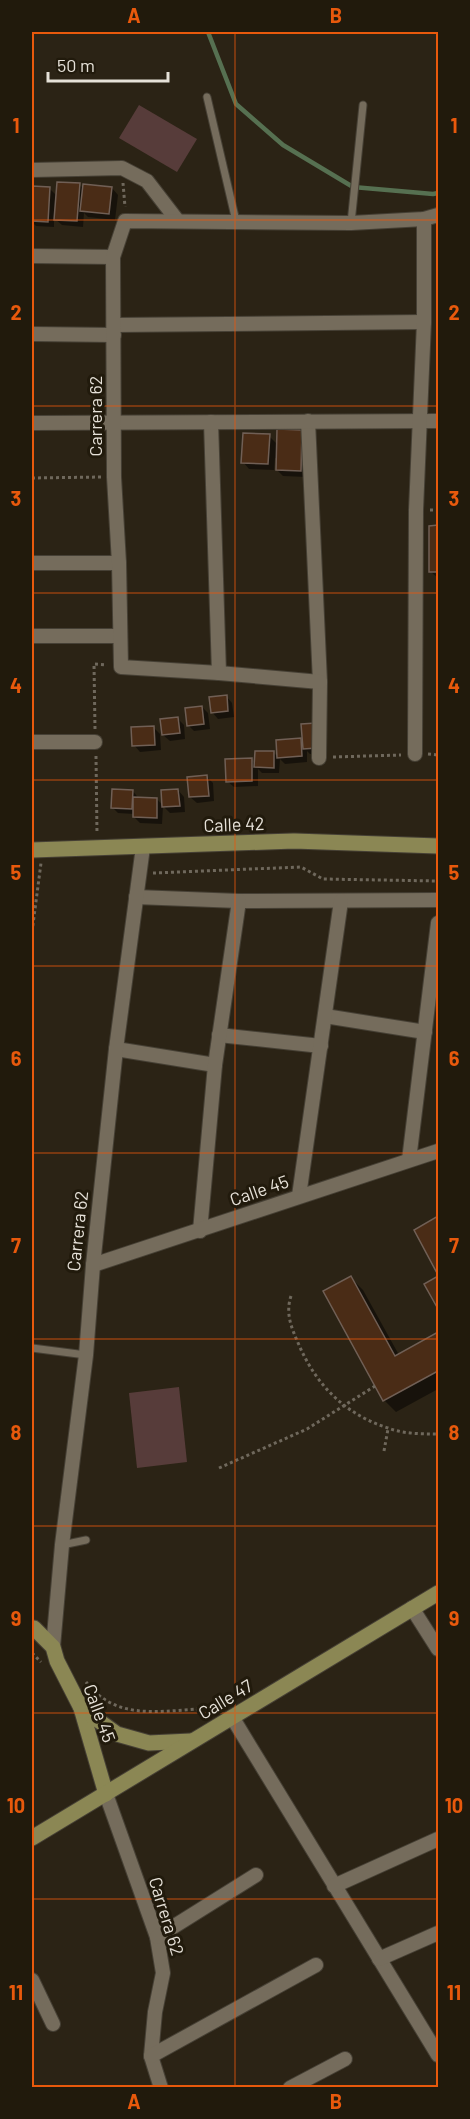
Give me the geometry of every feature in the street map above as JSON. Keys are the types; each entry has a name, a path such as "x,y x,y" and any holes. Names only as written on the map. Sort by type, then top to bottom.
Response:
{"street":[{"path":"32,170 122,168 147,182 177,220"},
{"path":"125,220 351,223 424,219 438,215"},
{"path":"415,754 416,510 423,322 424,219"},
{"name":"Carrera 62","path":"125,220 113,257 114,477 119,563 121,667 219,673"},
{"path":"32,256 113,257"},
{"path":"32,334 423,322"},
{"path":"308,421 320,682 319,758"},
{"path":"32,423 438,421"},
{"path":"211,422 219,673 320,682"},
{"path":"32,563 119,563"},
{"path":"32,636 120,636"},
{"path":"32,742 95,742"},
{"name":"Calle 42","path":"34,857 143,846 294,841 438,846"},
{"name":"Carrera 62","path":"54,1619 86,1355 93,1265 116,1049 143,846"},
{"path":"136,897 239,901 438,900"},
{"path":"200,1231 215,1065 239,901"},
{"path":"299,1196 341,901"},
{"path":"409,1160 425,1032 433,1004 438,923"},
{"path":"325,1016 425,1032"},
{"path":"219,1035 321,1046"},
{"path":"116,1049 215,1065"},
{"name":"Calle 45","path":"93,1265 438,1151"},
{"name":"Calle 47","path":"32,1838 438,1593"},
{"path":"412,1608 438,1649"},
{"name":"Calle 45","path":"55,1654 54,1619 33,1628 55,1654 81,1708 106,1794"},
{"path":"81,1708 117,1734 148,1743 193,1741"},
{"path":"232,1717 379,1959 432,2030 438,2055"},
{"name":"Carrera 62","path":"106,1794 157,1937 163,1973 155,2012 151,2056 161,2088"},
{"path":"334,1886 438,1839"},
{"path":"157,1937 256,1875"},
{"path":"379,1959 438,1933"},
{"path":"151,2056 316,1965"},
{"path":"32,1980 53,2024"},
{"path":"290,2088 345,2059"},
{"path":"315,2074 322,2088"}],"lane":[{"path":"207,97 236,221"},
{"path":"351,223 363,105"},
{"path":"32,1348 86,1355"},
{"path":"62,1545 86,1540"}],"path":[{"path":"122,168 125,220"},
{"path":"32,478 114,477"},
{"path":"319,758 438,755"},
{"path":"32,932 34,857"},
{"path":"139,873 300,867 323,879 438,881"},
{"path":"291,1296 288,1304 289,1321 304,1358 330,1393 344,1406 388,1429 409,1433 438,1434"},
{"path":"219,1468 307,1429 375,1386"},
{"path":"384,1450 388,1429"},
{"path":"32,1653 40,1662 55,1654"},
{"path":"86,1681 94,1693 129,1711 196,1709 210,1730"}],"shaded area":[{"path":"139,105 197,139 177,172 119,138"},
{"path":"179,1387 187,1462 137,1468 129,1393"}],"building":[{"path":"57,182 80,183 77,221 54,220"},
{"path":"83,184 112,187 109,214 80,211"},
{"path":"32,186 50,187 48,222 32,221"},
{"path":"277,429 302,430 301,471 276,470"},
{"path":"243,433 270,434 268,464 241,463"},
{"path":"438,525 438,572 429,572 429,526"},
{"path":"227,695 228,711 211,713 209,697"},
{"path":"202,706 204,724 187,726 185,708"},
{"path":"178,717 180,733 162,735 160,719"},
{"path":"316,723 317,748 303,749 301,724"},
{"path":"154,726 155,745 132,746 131,727"},
{"path":"301,738 302,756 277,758 276,740"},
{"path":"255,751 274,751 274,768 254,767"},
{"path":"252,758 252,781 226,782 225,759"},
{"path":"207,775 209,796 189,797 187,777"},
{"path":"112,789 133,790 132,809 111,808"},
{"path":"178,789 180,806 162,807 161,790"},
{"path":"133,797 157,798 157,818 133,817"},
{"path":"438,1216 438,1275 414,1230"},
{"path":"351,1276 395,1356 438,1332 438,1371 383,1401 323,1291"},
{"path":"438,1276 438,1309 424,1284"}],"waterway":[{"path":"208,32 236,104 283,145 353,187 438,193"}]}
